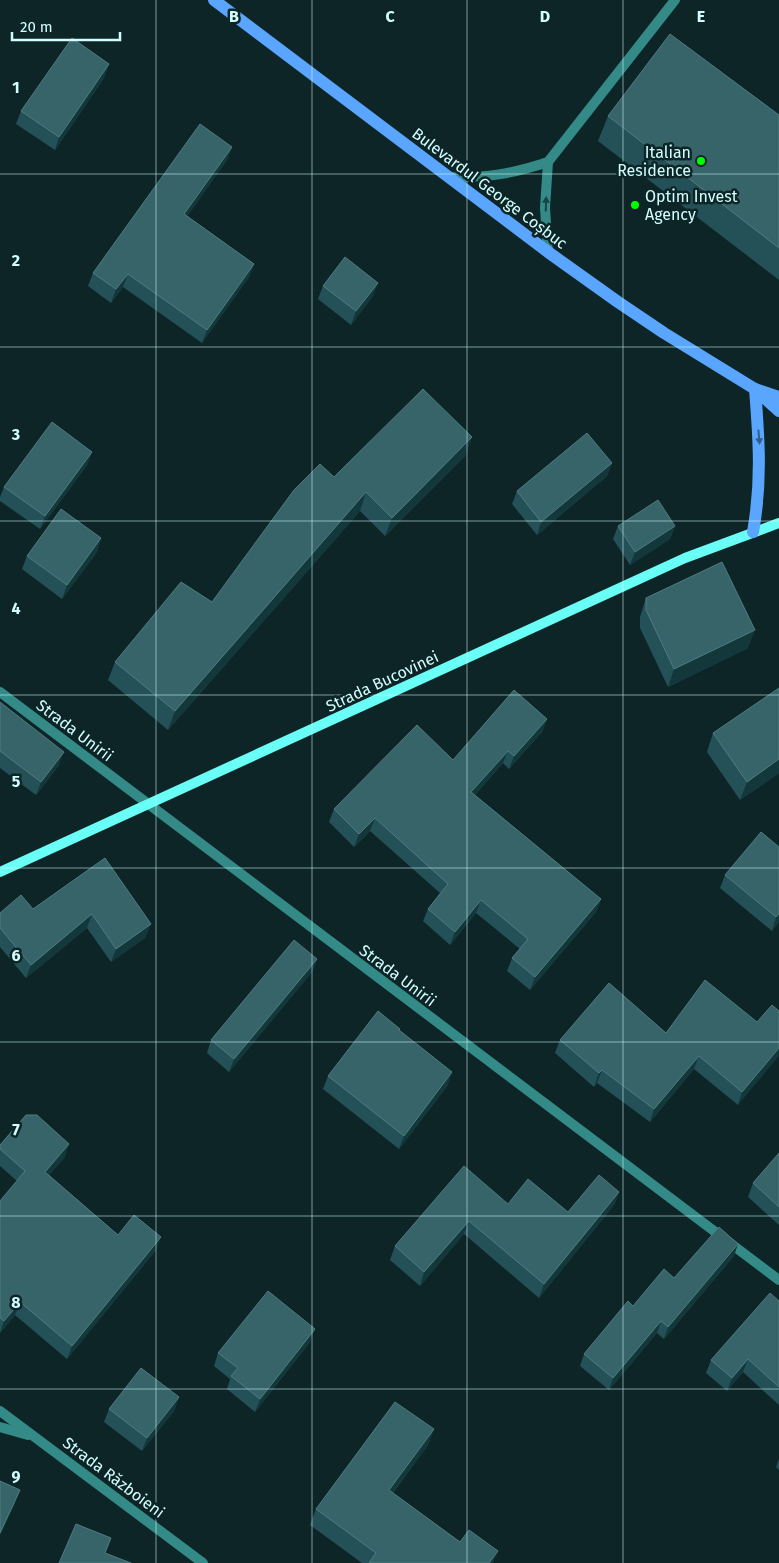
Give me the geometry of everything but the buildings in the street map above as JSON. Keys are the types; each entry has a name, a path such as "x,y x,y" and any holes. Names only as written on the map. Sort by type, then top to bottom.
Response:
{"main road":[{"name":"Bulevardul George Coșbuc","path":"214,0 548,252 664,333 755,389 779,411"},
{"name":"Bulevardul George Coșbuc","path":"755,389 779,397"},
{"path":"752,532 759,498 760,475 755,389"}],"street":[{"path":"448,177 486,178 515,173 548,162 675,0"},
{"path":"548,162 545,208 548,252"},
{"name":"Strada Bucovinei","path":"0,872 150,805 685,558 779,523"},
{"name":"Strada Unirii","path":"0,692 779,1280"},
{"path":"0,1411 34,1436"},
{"name":"Strada Războieni","path":"0,1427 34,1436 203,1563"}],"place":[{"name":"Italian Residence","path":"701,161"},
{"name":"Optim Invest Agency","path":"635,205"}]}
